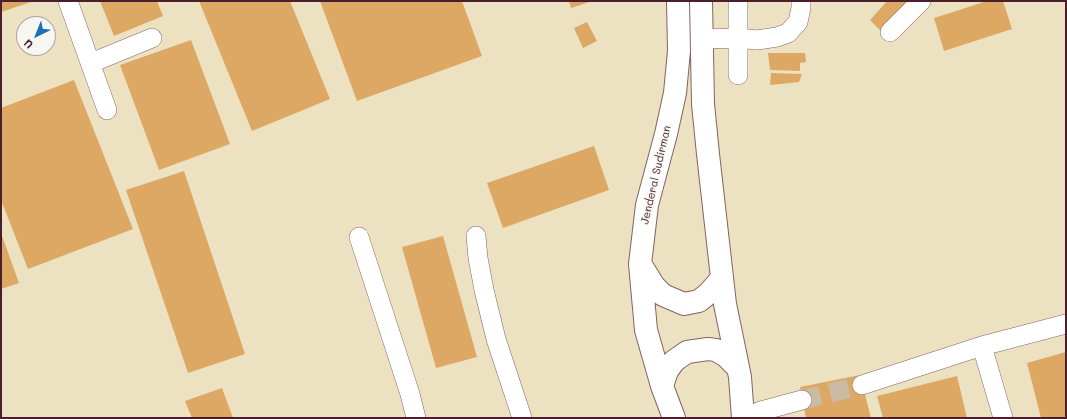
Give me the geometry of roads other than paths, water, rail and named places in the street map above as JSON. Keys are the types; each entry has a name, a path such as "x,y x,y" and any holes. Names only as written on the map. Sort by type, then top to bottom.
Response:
{"highway":[{"name":"Jenderal Sudirman","path":"674,418 662,386 646,330 640,264 647,205 666,134 675,93 678,51 678,1"},
{"path":"701,1 703,104 725,304 738,368 744,418"},
{"path":"640,264 654,286 663,295 684,304 699,301 710,294 722,278"},
{"path":"662,386 667,371 674,361 687,352 708,349 716,350 726,356 738,368"}],"lane":[{"path":"68,1 107,110"},
{"path":"738,1 738,75"},
{"path":"702,39 737,38 757,40 777,37 788,33 798,22 801,1"},
{"path":"890,32 921,1"},
{"path":"91,63 152,38"},
{"path":"476,236 478,258 484,290 496,339 522,418"},
{"path":"359,237 410,394 416,418"},
{"path":"862,385 982,346 1066,324"},
{"path":"982,346 1003,418"},
{"path":"744,418 760,411 785,411 802,400"}],"tunnel":[{"path":"802,400 862,385"}]}
